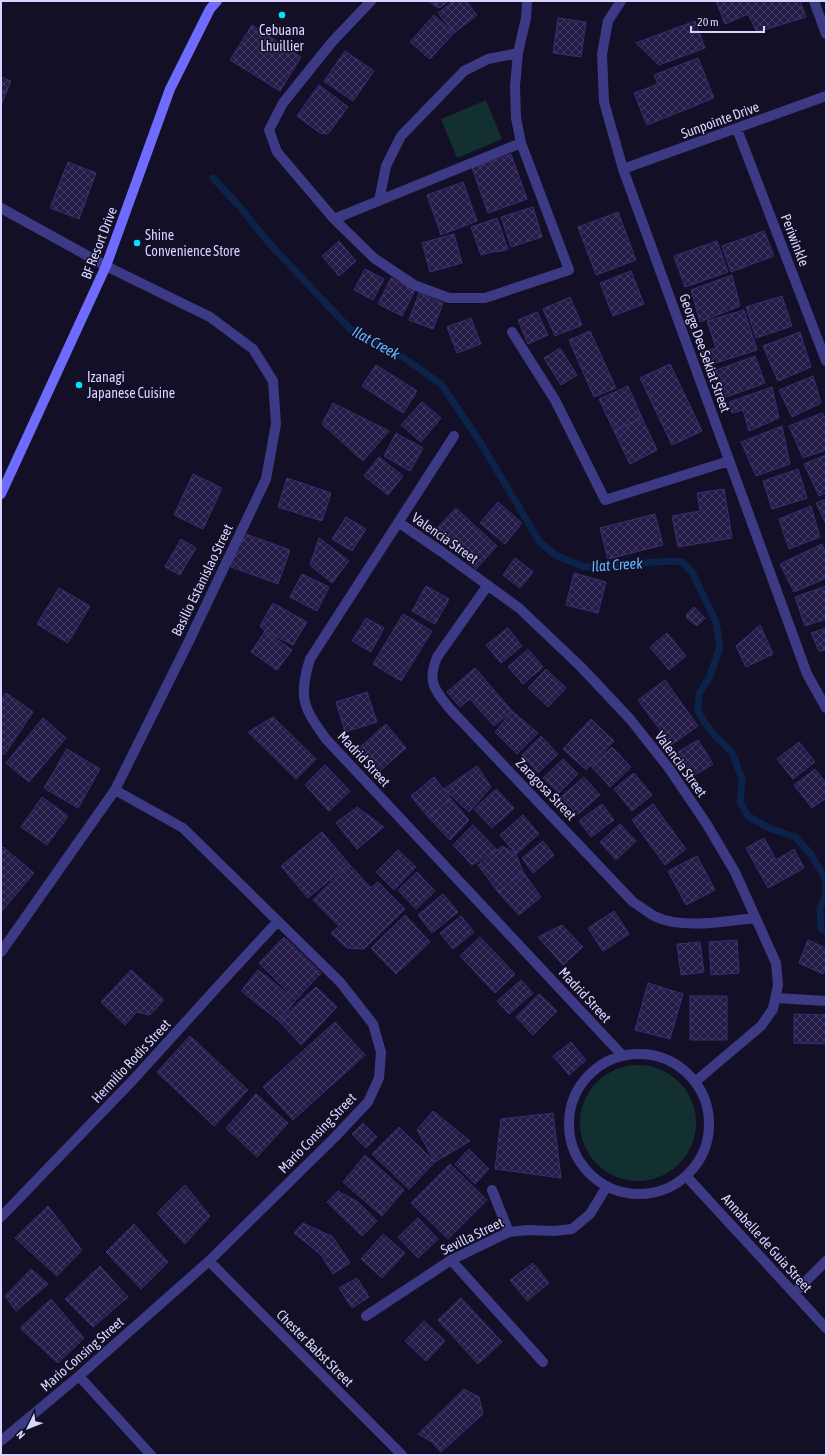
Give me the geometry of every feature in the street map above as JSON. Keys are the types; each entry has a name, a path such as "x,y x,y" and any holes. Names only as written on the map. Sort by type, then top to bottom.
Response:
{"main road":[{"name":"BF Resort Drive","path":"1,494 106,266 170,89 210,9 217,1"}],"street":[{"path":"371,1 332,42 283,103 269,130 277,152 334,219 374,258 414,285 449,298 485,298 569,270 521,143 516,118 515,92 518,53 526,18 527,1"},
{"name":"George Dee Sekiat Street","path":"621,1 608,21 602,54 604,102 623,169 807,674 826,708"},
{"path":"816,2 826,34"},
{"path":"379,202 386,166 401,136 464,72 488,59 518,53"},
{"name":"Sunpointe Drive","path":"623,169 738,129 826,96"},
{"name":"Periwinkle","path":"738,129 826,361"},
{"path":"334,219 521,143"},
{"name":"Basilio Estanislao Street","path":"1,208 106,266 210,317 253,349 273,381 276,424 266,479 189,641 115,790 1,952"},
{"path":"512,332 555,400 605,500 730,461"},
{"name":"Madrid Street","path":"454,436 310,659 304,680 304,698 310,717 326,739 622,1055"},
{"name":"Valencia Street","path":"398,522 519,608 581,667 630,719 668,767 706,823 735,872 776,963 778,986 776,998 773,1009 761,1026 696,1081"},
{"name":"Zaragosa Street","path":"488,585 437,657 432,670 433,684 446,704 633,902 654,916 678,923 709,923 756,918"},
{"name":"Mario Consing Street","path":"1,1441 79,1376 209,1261 335,1137 368,1102 379,1078 381,1052 373,1024 340,982 183,828 115,790"},
{"name":"Hermilio Rodis Street","path":"1,1217 133,1080 278,921"},
{"path":"776,998 826,1001"},
{"path":"643,1053 663,1057 681,1067 696,1081 708,1105 710,1131 703,1156 687,1177 669,1188 648,1194 627,1193 607,1186 588,1172 574,1151 569,1128 571,1103 582,1082 600,1065 622,1055 643,1053"},
{"name":"Annabelle de Guia Street","path":"687,1177 826,1328"},
{"name":"Sevilla Street","path":"366,1316 451,1260 509,1232 572,1229 590,1214 607,1186"},
{"path":"492,1190 509,1232"},
{"path":"451,1260 543,1362"},
{"name":"Chester Babst Street","path":"209,1261 402,1455"},
{"path":"794,1293 826,1261"},
{"path":"79,1376 151,1455"}],"green space":[{"path":"486,100 502,139 457,158 441,119"},
{"path":"638,1065 660,1069 679,1082 692,1101 696,1123 692,1145 679,1164 660,1177 638,1181 616,1177 597,1164 584,1145 580,1123 584,1101 597,1082 616,1069"}],"building":[{"path":"430,1 448,1 440,8 433,5"},
{"path":"453,1 466,1 477,15 454,33 438,13"},
{"path":"716,1 800,1 806,17 757,32 748,14 725,24"},
{"path":"434,15 454,33 430,59 410,42"},
{"path":"558,18 586,22 581,57 553,53"},
{"path":"695,21 705,48 659,65 636,43"},
{"path":"252,25 301,57 280,91 230,60"},
{"path":"345,51 374,71 353,101 324,81"},
{"path":"698,58 714,98 647,125 634,93 658,84 654,75"},
{"path":"1,77 11,81 1,105"},
{"path":"319,85 348,107 328,134 320,133 297,116"},
{"path":"511,154 527,199 488,213 472,168"},
{"path":"68,162 96,173 79,219 50,208"},
{"path":"463,182 477,221 441,235 427,195"},
{"path":"533,207 542,237 511,247 501,217"},
{"path":"618,212 636,260 596,275 578,227"},
{"path":"497,218 508,249 481,255 471,227"},
{"path":"764,231 774,256 731,272 722,246"},
{"path":"454,234 462,263 430,272 422,243"},
{"path":"339,241 356,261 339,276 322,256"},
{"path":"717,241 728,272 685,287 674,256"},
{"path":"365,269 384,279 373,300 354,290"},
{"path":"631,271 644,304 613,316 600,283"},
{"path":"732,275 740,306 700,322 691,290"},
{"path":"391,278 415,290 402,316 378,304"},
{"path":"419,293 443,303 433,329 409,320"},
{"path":"782,296 792,326 756,338 746,307"},
{"path":"570,297 582,325 555,336 543,309"},
{"path":"744,310 757,350 706,366 701,352 716,348 707,321"},
{"path":"537,312 548,335 528,344 518,320"},
{"path":"471,318 481,344 457,353 447,327"},
{"path":"590,331 616,388 594,397 569,340"},
{"path":"800,332 811,367 778,381 763,346"},
{"path":"560,348 577,375 561,385 544,358"},
{"path":"755,356 765,383 721,399 711,372"},
{"path":"670,364 702,431 672,445 640,378"},
{"path":"376,365 417,391 403,413 362,386"},
{"path":"813,376 821,403 792,417 779,390"},
{"path":"628,386 642,418 614,431 599,399"},
{"path":"772,387 779,418 749,431 743,410 732,413 729,402"},
{"path":"422,402 441,418 421,442 401,425"},
{"path":"333,403 389,431 363,461 322,424"},
{"path":"822,413 826,420 826,450 803,458 789,426"},
{"path":"642,418 657,450 630,464 614,431"},
{"path":"782,426 790,464 756,476 741,442"},
{"path":"396,433 423,448 410,471 384,456"},
{"path":"826,455 826,493 819,496 804,464"},
{"path":"379,457 403,476 388,495 364,476"},
{"path":"798,469 807,498 772,509 763,481"},
{"path":"193,474 222,488 203,529 174,515"},
{"path":"287,478 331,493 322,521 278,507"},
{"path":"724,489 732,538 678,547 672,516 700,511 697,493"},
{"path":"826,499 826,524 816,503"},
{"path":"498,502 522,523 505,544 480,523"},
{"path":"811,506 820,537 789,549 779,519"},
{"path":"456,508 497,546 476,569 435,530"},
{"path":"655,514 663,545 608,559 600,528"},
{"path":"346,517 366,529 352,551 332,539"},
{"path":"243,533 290,550 278,584 231,567"},
{"path":"319,538 349,561 332,583 310,565"},
{"path":"181,539 196,548 180,575 165,567"},
{"path":"822,544 826,554 826,578 794,592 780,564"},
{"path":"515,558 533,572 520,588 503,575"},
{"path":"574,573 606,582 598,613 566,605"},
{"path":"302,574 329,587 317,611 290,597"},
{"path":"426,586 449,599 435,624 412,611"},
{"path":"826,586 826,619 805,626 795,597"},
{"path":"59,588 90,606 68,643 37,624"},
{"path":"273,603 307,622 293,645 265,631 260,626"},
{"path":"694,607 705,618 697,626 687,618 686,615"},
{"path":"403,614 432,631 401,681 373,664"},
{"path":"366,618 384,628 371,652 352,641"},
{"path":"760,625 773,654 746,667 736,646"},
{"path":"508,628 522,646 501,663 486,645"},
{"path":"826,628 826,650 819,651 811,633"},
{"path":"265,631 292,650 277,670 251,652"},
{"path":"667,633 686,656 669,670 650,647"},
{"path":"528,649 543,667 523,684 508,667"},
{"path":"475,668 512,711 494,726 470,699 460,707 447,692"},
{"path":"546,669 566,688 548,707 528,688"},
{"path":"665,680 698,726 671,745 638,700"},
{"path":"367,692 377,722 345,732 336,702"},
{"path":"6,693 33,712 4,755 1,753 1,700"},
{"path":"512,711 538,733 517,754 495,732"},
{"path":"273,717 316,759 296,779 248,732"},
{"path":"43,718 66,738 29,782 6,763"},
{"path":"591,719 614,741 586,770 563,749"},
{"path":"386,724 406,748 378,773 357,750"},
{"path":"541,736 558,754 538,773 522,755"},
{"path":"698,740 713,764 693,776 678,752"},
{"path":"799,742 815,762 793,779 777,759"},
{"path":"612,747 631,767 610,787 591,766"},
{"path":"67,749 100,769 78,808 44,788"},
{"path":"563,759 578,774 559,793 543,778"},
{"path":"325,765 350,791 329,811 305,785"},
{"path":"477,766 491,787 469,812 444,789"},
{"path":"815,769 826,783 826,798 812,808 794,785"},
{"path":"634,773 652,795 632,811 614,789"},
{"path":"434,777 451,799 428,817 411,796"},
{"path":"584,777 600,795 577,815 561,797"},
{"path":"496,789 514,808 492,828 474,809"},
{"path":"42,797 68,816 47,845 21,827"},
{"path":"451,799 469,820 450,840 428,817"},
{"path":"602,804 614,820 591,837 579,821"},
{"path":"653,804 686,849 665,865 632,820"},
{"path":"357,807 384,827 357,849 336,823"},
{"path":"523,815 539,834 516,854 500,835"},
{"path":"620,824 636,841 616,860 600,842"},
{"path":"473,825 497,850 472,865 453,845"},
{"path":"322,832 349,864 308,898 281,866"},
{"path":"764,838 776,860 794,849 804,868 768,888 746,848"},
{"path":"543,841 554,855 533,873 522,858"},
{"path":"502,846 516,854 523,872 498,892 478,865"},
{"path":"3,847 34,873 1,912 1,849"},
{"path":"398,850 416,867 394,890 376,872"},
{"path":"697,856 715,890 686,905 668,871"},
{"path":"349,864 371,888 378,882 405,909 364,949 347,948 331,933 339,926 313,900"},
{"path":"417,872 435,891 416,909 398,890"},
{"path":"523,872 541,897 519,915 498,892"},
{"path":"443,894 458,912 432,933 418,915"},
{"path":"614,911 629,934 603,951 588,928"},
{"path":"405,915 430,942 396,974 371,948"},
{"path":"461,916 474,932 453,949 440,933"},
{"path":"562,925 583,947 563,965 538,937"},
{"path":"284,937 321,973 296,1000 259,963"},
{"path":"480,937 515,974 495,993 460,956"},
{"path":"737,940 739,973 711,975 709,942"},
{"path":"808,940 826,948 826,967 823,974 799,963"},
{"path":"700,942 704,972 681,975 677,944"},
{"path":"131,970 164,1000 150,1015 137,1012 125,1025 101,1002"},
{"path":"258,970 296,1000 279,1021 241,991"},
{"path":"521,980 533,993 509,1014 497,1001"},
{"path":"648,983 683,994 670,1039 635,1030"},
{"path":"316,987 337,1007 301,1045 279,1021"},
{"path":"539,994 557,1011 533,1035 516,1017"},
{"path":"690,996 727,996 727,1040 690,1040"},
{"path":"794,1014 826,1015 826,1044 794,1043"},
{"path":"335,1022 365,1055 293,1120 263,1087"},
{"path":"190,1036 248,1090 214,1126 157,1072"},
{"path":"571,1042 586,1060 569,1075 553,1056"},
{"path":"256,1094 288,1123 257,1157 226,1128"},
{"path":"433,1111 470,1141 435,1162 417,1130"},
{"path":"553,1113 561,1178 495,1169 501,1119"},
{"path":"363,1123 377,1137 366,1148 352,1134"},
{"path":"399,1127 435,1162 409,1189 372,1154"},
{"path":"469,1149 489,1169 475,1184 455,1164"},
{"path":"365,1155 404,1190 382,1216 343,1182"},
{"path":"450,1164 487,1200 448,1239 411,1203"},
{"path":"185,1185 210,1216 185,1244 157,1213"},
{"path":"338,1191 358,1202 377,1221 362,1236 327,1202"},
{"path":"48,1206 82,1250 57,1276 15,1238"},
{"path":"418,1218 438,1239 418,1258 398,1237"},
{"path":"303,1223 333,1237 350,1263 333,1274 321,1255 294,1233"},
{"path":"134,1224 168,1262 141,1289 106,1252"},
{"path":"383,1234 405,1253 382,1278 361,1259"},
{"path":"533,1263 549,1283 527,1301 510,1280"},
{"path":"100,1266 128,1297 93,1327 65,1299"},
{"path":"31,1269 48,1284 16,1311 5,1296"},
{"path":"357,1278 369,1297 352,1308 339,1288"},
{"path":"461,1298 502,1342 478,1364 438,1320"},
{"path":"51,1299 84,1338 58,1363 20,1328"},
{"path":"424,1321 445,1341 426,1361 405,1341"},
{"path":"464,1389 479,1397 483,1414 441,1452 432,1442 418,1434"}],"waterway":[{"name":"Ilat Creek","path":"213,178 240,207 268,242 350,329 404,358 441,384 479,440 539,541 555,555 584,567 671,561 682,562 692,572 716,622 720,647 710,676 699,694 698,711 715,736 732,752 742,779 740,802 748,816 769,828 795,837 810,853 825,878 826,894 820,909 821,929 826,931"}],"place":[{"name":"Cebuana Lhuillier","path":"282,15"},
{"name":"Shine Convenience Store","path":"137,243"},
{"name":"Izanagi Japanese Cuisine","path":"79,385"}]}
